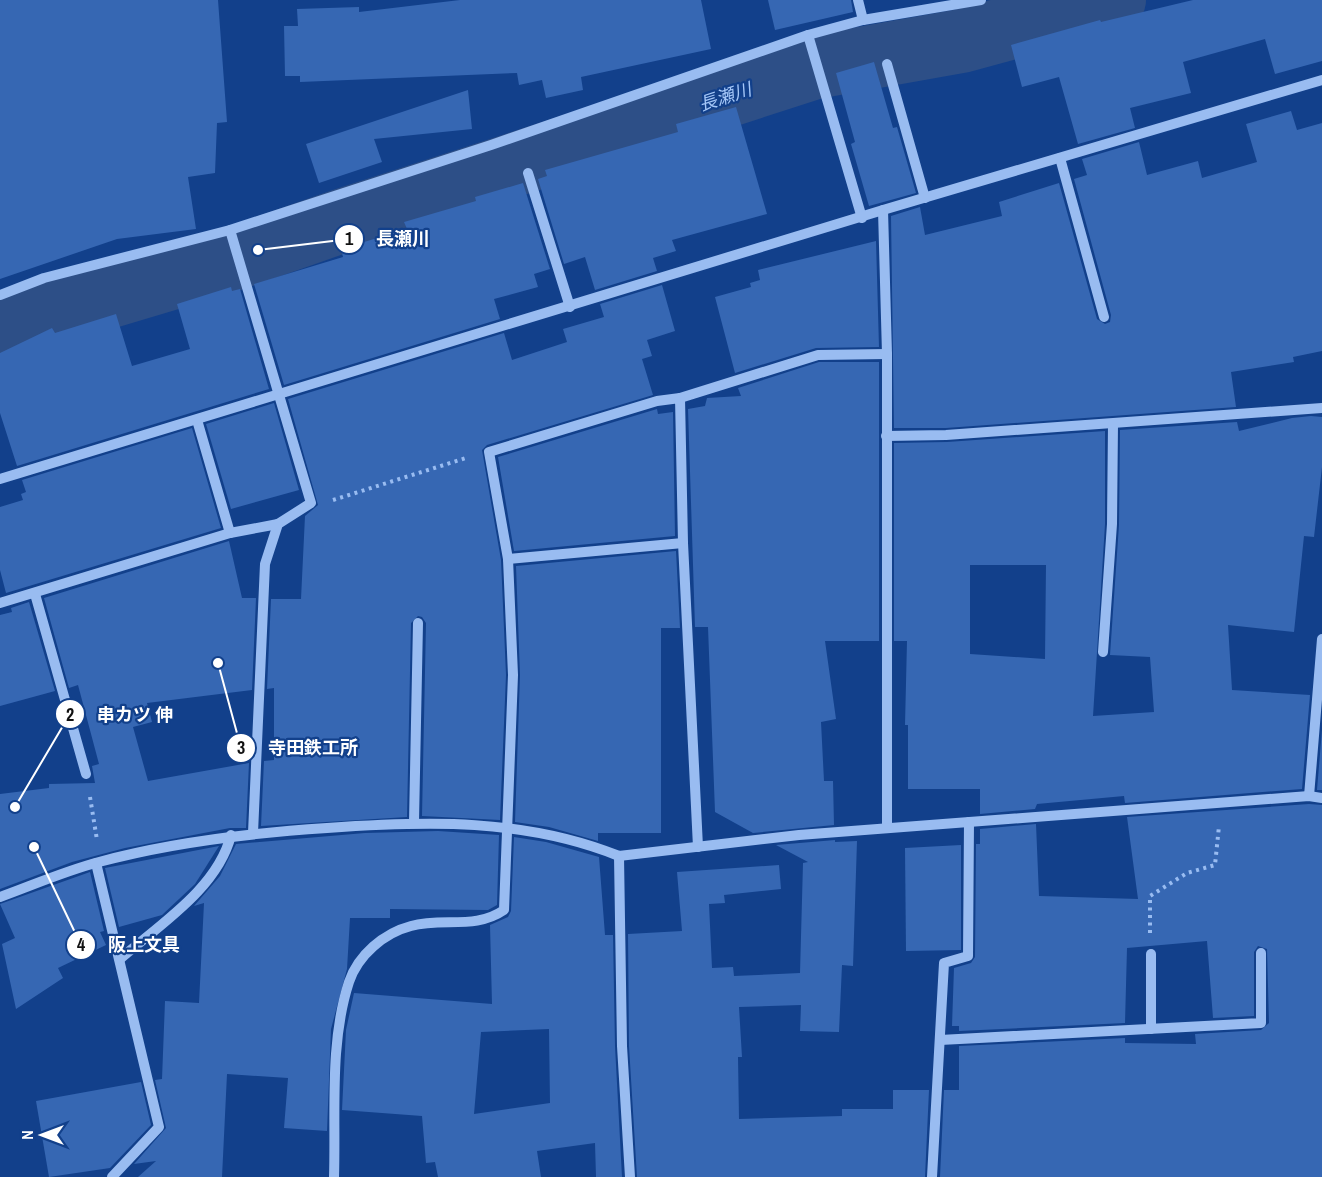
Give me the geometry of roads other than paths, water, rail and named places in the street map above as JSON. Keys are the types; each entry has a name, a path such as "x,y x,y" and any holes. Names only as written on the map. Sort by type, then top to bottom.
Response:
{"street":[{"path":"858,0 863,20"},
{"path":"0,296 44,278 230,230 491,145 808,35 863,20 981,0"},
{"path":"808,35 862,218"},
{"path":"887,64 925,198"},
{"path":"0,479 883,210 1322,80"},
{"path":"1060,158 1104,317"},
{"path":"528,174 570,307"},
{"path":"883,210 887,354 887,828"},
{"path":"0,603 230,533 278,524 311,503 281,395 230,230"},
{"path":"334,1177 337,1054 350,980 360,961 376,944 412,925 489,919 504,910 513,675 508,559 489,452 657,401 680,398 818,355 887,354"},
{"path":"680,398 683,543 698,847"},
{"path":"886,436 946,435 1322,408"},
{"path":"197,420 230,533"},
{"path":"1103,652 1112,524 1113,424"},
{"path":"253,833 262,579 278,524"},
{"path":"508,559 683,543"},
{"path":"35,594 86,774"},
{"path":"414,822 418,623"},
{"path":"1309,796 1322,639"},
{"path":"0,897 98,862 231,835 253,833 414,822 506,826 592,845 619,856 887,828 1309,796 1322,798"},
{"path":"932,1177 944,963 968,956 969,822"},
{"path":"120,959 199,889 227,852 231,835"},
{"path":"619,856 622,1046 630,1177"},
{"path":"98,862 159,1127 112,1177"},
{"path":"940,1040 1262,1023 1262,953"},
{"path":"1151,954 1151,1029"}],"waterway":[{"name":"長瀬川","path":"0,329 224,262 344,220 815,67 961,41 1114,0"}],"place":[{"name":"長瀬川","path":"258,250"},
{"name":"寺田鉄工所","path":"218,663"},
{"name":"串カツ 伸","path":"15,807"},
{"name":"阪上文具","path":"34,847"}]}
